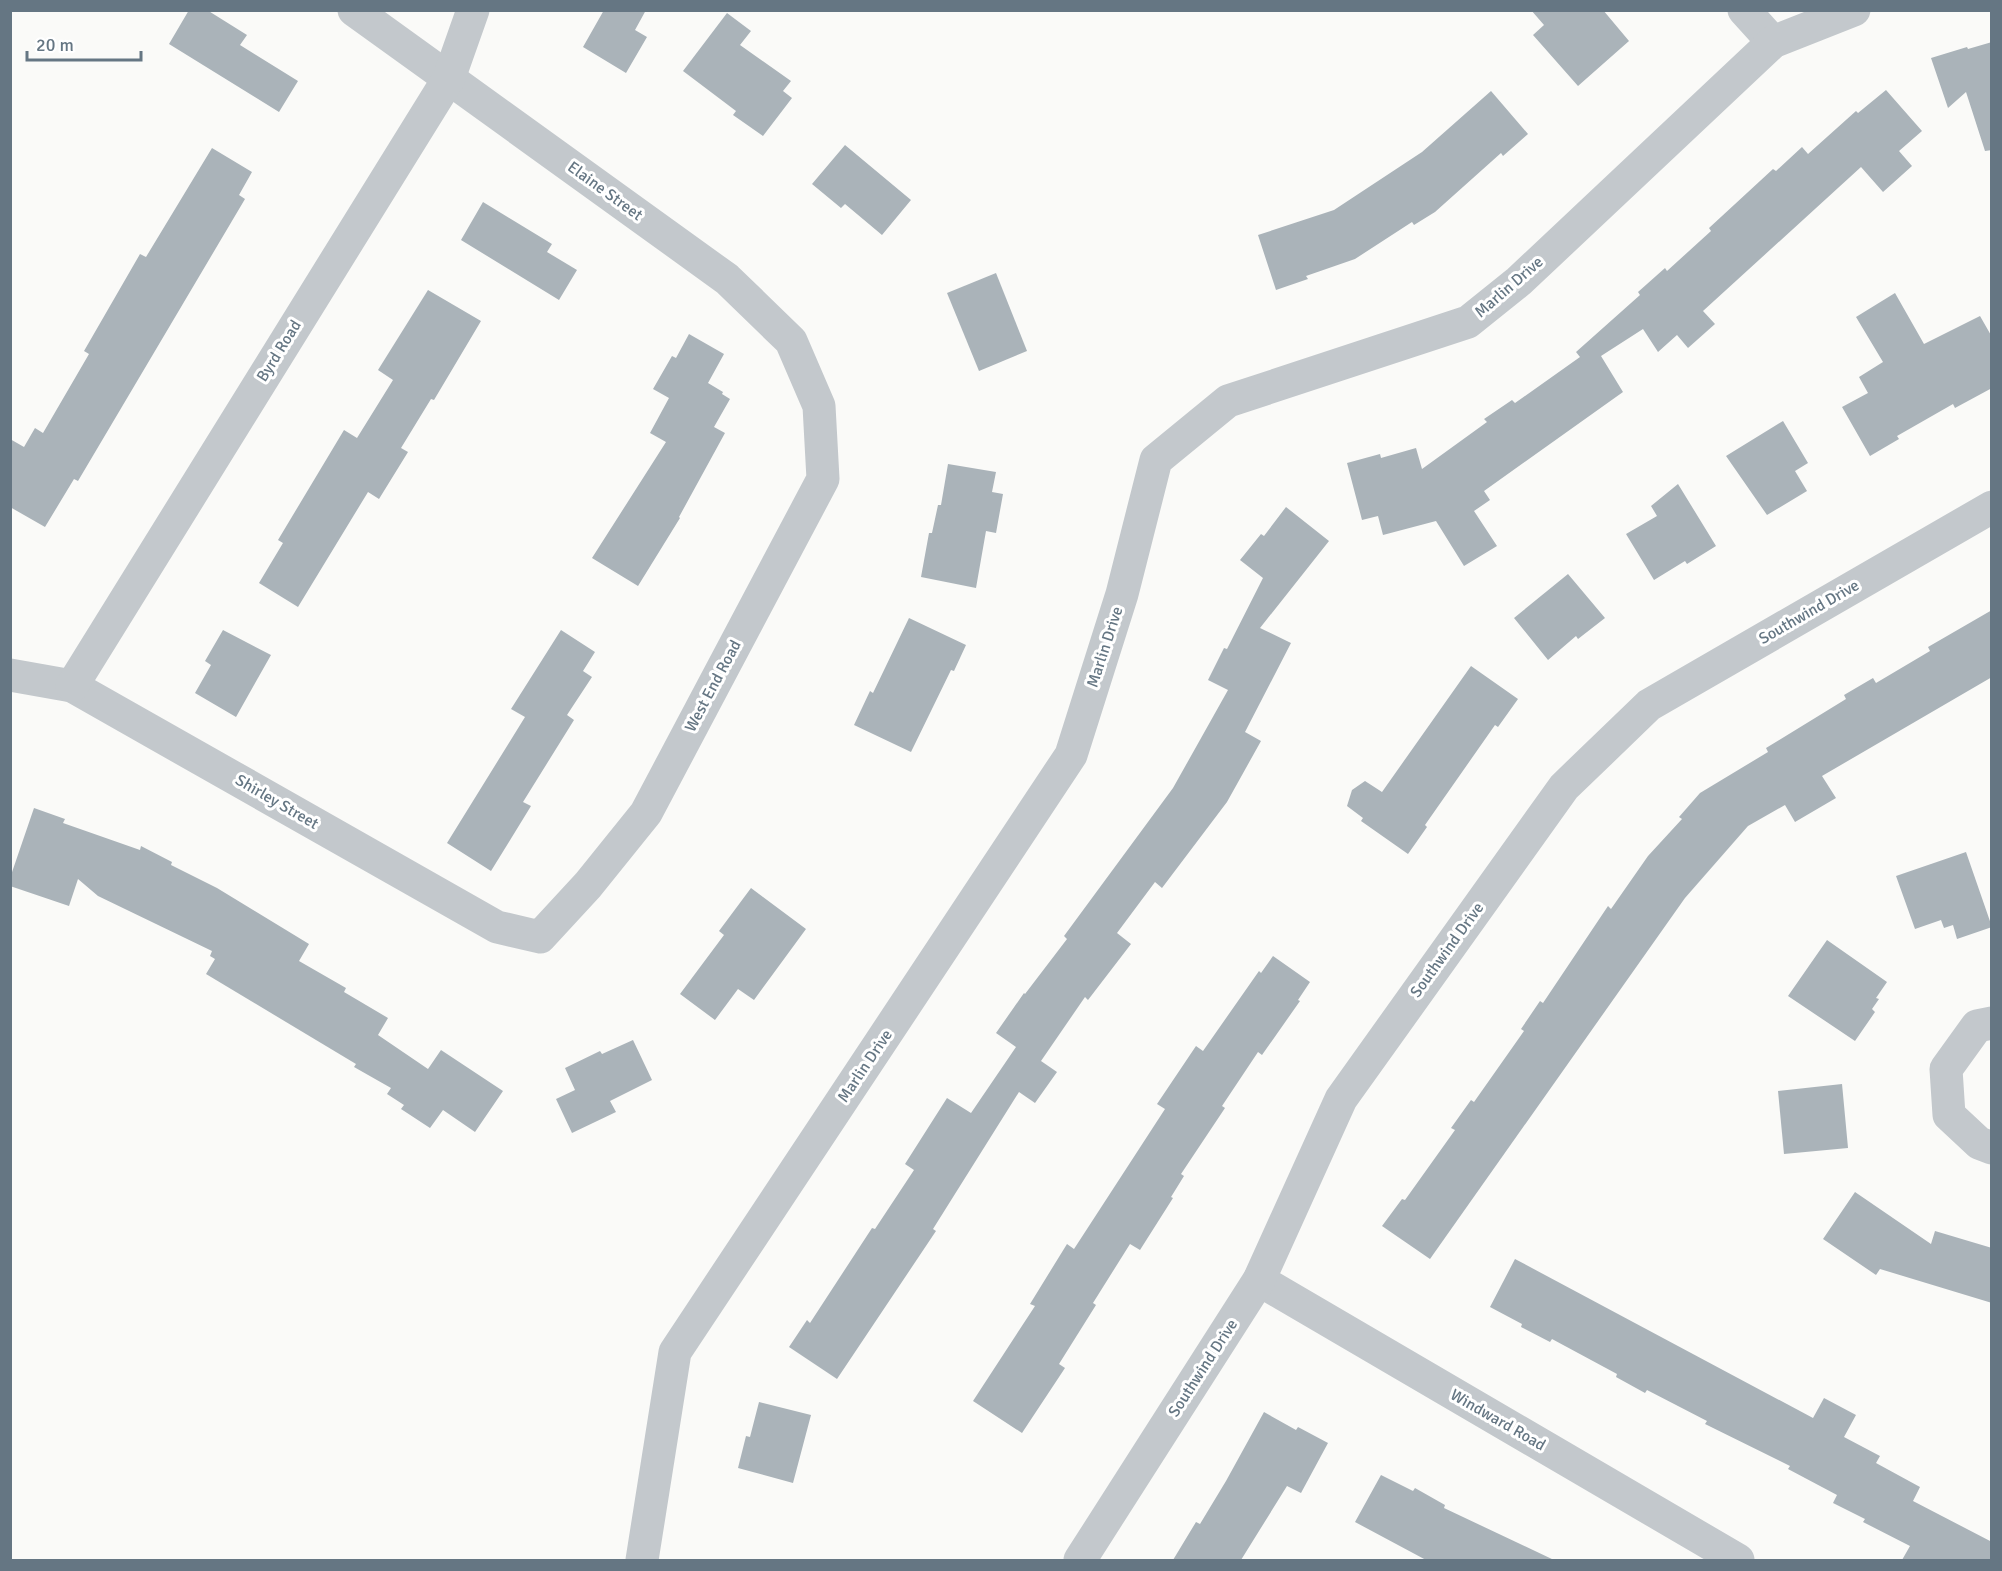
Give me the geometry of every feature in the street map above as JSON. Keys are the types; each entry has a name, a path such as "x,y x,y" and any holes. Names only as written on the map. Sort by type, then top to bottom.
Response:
{"street":[{"name":"Elaine Street","path":"354,10 727,279 791,341 819,406"},
{"name":"Byrd Road","path":"72,686 448,78 473,10"},
{"path":"1744,10 1773,42"},
{"name":"Marlin Drive","path":"642,1560 675,1352 1071,755 1122,594 1156,460 1228,401 1468,322 1519,280 1773,42 1854,10"},
{"name":"West End Road","path":"540,937 588,885 646,813 823,479 819,406"},
{"name":"Southwind Drive","path":"1080,1560 1259,1280 1341,1099 1564,788 1649,705 1992,507"},
{"name":"Shirley Street","path":"10,675 72,686 497,927 540,937"},
{"path":"1992,1023 1977,1026 1946,1069 1949,1115 1979,1143 1992,1148"},
{"name":"Windward Road","path":"1259,1280 1738,1560"}],"building":[{"path":"189,10 207,10 247,35 240,45 298,81 279,112 169,44"},
{"path":"604,10 646,10 635,30 647,37 626,73 583,47"},
{"path":"1531,10 1603,10 1629,41 1578,86 1533,35 1544,25"},
{"path":"727,13 751,31 740,45 791,81 783,91 792,98 763,136 733,115 736,111 683,71"},
{"path":"1992,42 1992,150 1985,151 1966,92 1948,108 1931,58"},
{"path":"1886,90 1922,131 1899,151 1912,166 1883,192 1861,167 1703,311 1715,324 1688,348 1677,335 1658,352 1643,329 1601,356 1623,392 1484,491 1490,500 1474,511 1497,546 1464,566 1436,521 1383,535 1378,516 1362,520 1347,463 1380,454 1381,458 1416,448 1422,469 1487,422 1484,419 1512,400 1515,403 1580,357 1576,352 1640,295 1638,292 1665,268 1667,271 1711,231 1709,228 1773,169 1776,171 1802,147 1808,154 1856,111 1858,113"},
{"path":"1491,91 1528,134 1503,156 1501,153 1435,212 1414,225 1412,222 1355,259 1306,276 1308,279 1276,290 1258,235 1334,210 1422,152"},
{"path":"845,145 911,200 882,235 845,204 841,208 812,184"},
{"path":"212,148 252,172 239,195 245,199 78,481 74,479 45,527 10,507 10,439 24,447 35,428 43,433 89,354 84,351 140,254 146,257"},
{"path":"483,202 552,244 547,252 577,270 559,300 461,240"},
{"path":"996,273 1027,351 979,371 947,293"},
{"path":"428,290 481,321 434,400 431,399 401,448 408,452 379,499 368,492 298,607 259,583 283,543 278,540 344,430 357,438 393,380 378,370"},
{"path":"1895,293 1924,344 1980,316 1992,337 1992,388 1955,408 1953,404 1897,436 1899,439 1870,456 1842,407 1868,393 1859,377 1883,362 1856,317"},
{"path":"689,334 724,354 708,383 730,399 714,427 725,433 680,518 638,586 592,558 666,442 650,433 669,398 653,389 672,356 676,358"},
{"path":"1783,421 1808,463 1795,471 1807,491 1767,515 1726,456"},
{"path":"948,464 996,472 992,492 1003,494 996,533 986,531 976,588 921,577 929,533 932,533 938,505 941,505"},
{"path":"1678,484 1716,546 1687,564 1685,561 1654,580 1626,534 1657,516 1651,506"},
{"path":"1286,507 1329,541 1260,628 1291,643 1245,732 1261,741 1227,802 1162,888 1155,882 1117,933 1131,944 1088,1000 1085,997 1041,1061 1057,1072 1035,1103 1019,1092 933,1229 936,1231 837,1379 789,1347 807,1320 810,1323 872,1228 875,1229 914,1170 905,1164 947,1098 971,1113 1016,1047 996,1033 1067,939 1064,936 1173,788 1228,690 1208,680 1224,648 1227,649 1263,578 1240,560 1261,534 1264,536"},
{"path":"1568,574 1605,618 1578,639 1576,636 1548,660 1514,618"},
{"path":"1992,610 1992,677 1822,776 1836,798 1795,822 1785,805 1748,826 1685,898 1430,1259 1382,1226 1402,1199 1405,1200 1455,1130 1451,1128 1471,1100 1474,1102 1524,1031 1521,1029 1540,1001 1543,1003 1608,906 1611,909 1648,856 1682,819 1679,817 1700,793 1768,752 1766,748 1846,699 1844,695 1873,678 1876,683 1930,651 1928,647"},
{"path":"909,618 966,645 954,671 951,670 911,752 854,725 870,691 873,693"},
{"path":"223,630 271,655 236,717 195,693 211,665 205,661"},
{"path":"561,630 595,652 583,671 592,677 567,715 574,720 523,802 531,806 491,871 447,843 525,717 511,709"},
{"path":"1471,666 1518,699 1498,727 1495,725 1425,825 1427,827 1408,854 1361,821 1363,818 1347,806 1352,790 1365,781 1382,792"},
{"path":"34,808 65,819 63,823 140,850 141,846 172,862 171,865 217,888 309,944 299,961 346,988 344,992 388,1018 378,1035 428,1069 441,1050 503,1091 475,1132 443,1110 430,1128 401,1109 404,1105 387,1094 391,1088 354,1067 356,1064 206,974 215,959 210,956 212,951 98,896 78,879 69,906 10,886 10,878"},
{"path":"1966,852 1992,927 1957,939 1953,925 1944,928 1941,920 1915,929 1896,876"},
{"path":"751,888 806,929 754,1000 738,989 715,1020 680,994 724,935 719,931"},
{"path":"1827,940 1887,982 1876,998 1879,999 1872,1009 1875,1012 1855,1041 1788,996"},
{"path":"1273,956 1310,982 1298,1000 1300,1001 1262,1055 1258,1052 1222,1106 1225,1108 1181,1174 1184,1176 1171,1197 1173,1198 1140,1250 1130,1244 1093,1303 1096,1305 1059,1364 1065,1368 1022,1433 973,1401 1035,1306 1030,1304 1067,1244 1074,1249 1165,1109 1157,1104 1196,1046 1203,1051 1259,971 1261,973"},
{"path":"633,1040 652,1080 610,1101 616,1112 572,1133 556,1099 575,1090 565,1068 600,1051 602,1054"},
{"path":"1842,1084 1848,1148 1784,1154 1778,1091"},
{"path":"1855,1192 1931,1244 1935,1231 1992,1248 1992,1303 1880,1269 1876,1275 1823,1239"},
{"path":"1515,1259 1813,1418 1824,1398 1856,1415 1844,1437 1880,1456 1876,1463 1920,1487 1913,1501 1992,1542 1992,1560 1902,1560 1910,1546 1863,1522 1865,1519 1833,1503 1837,1495 1788,1469 1790,1466 1705,1424 1707,1421 1647,1390 1645,1393 1616,1377 1617,1374 1552,1339 1550,1342 1521,1327 1522,1324 1490,1307"},
{"path":"759,1402 811,1415 793,1483 738,1468 746,1436 750,1437"},
{"path":"1264,1412 1296,1430 1298,1427 1328,1443 1301,1493 1287,1486 1241,1560 1173,1560 1196,1522 1200,1524"},
{"path":"1381,1475 1413,1491 1415,1488 1445,1505 1444,1508 1554,1560 1426,1560 1355,1522"}]}
